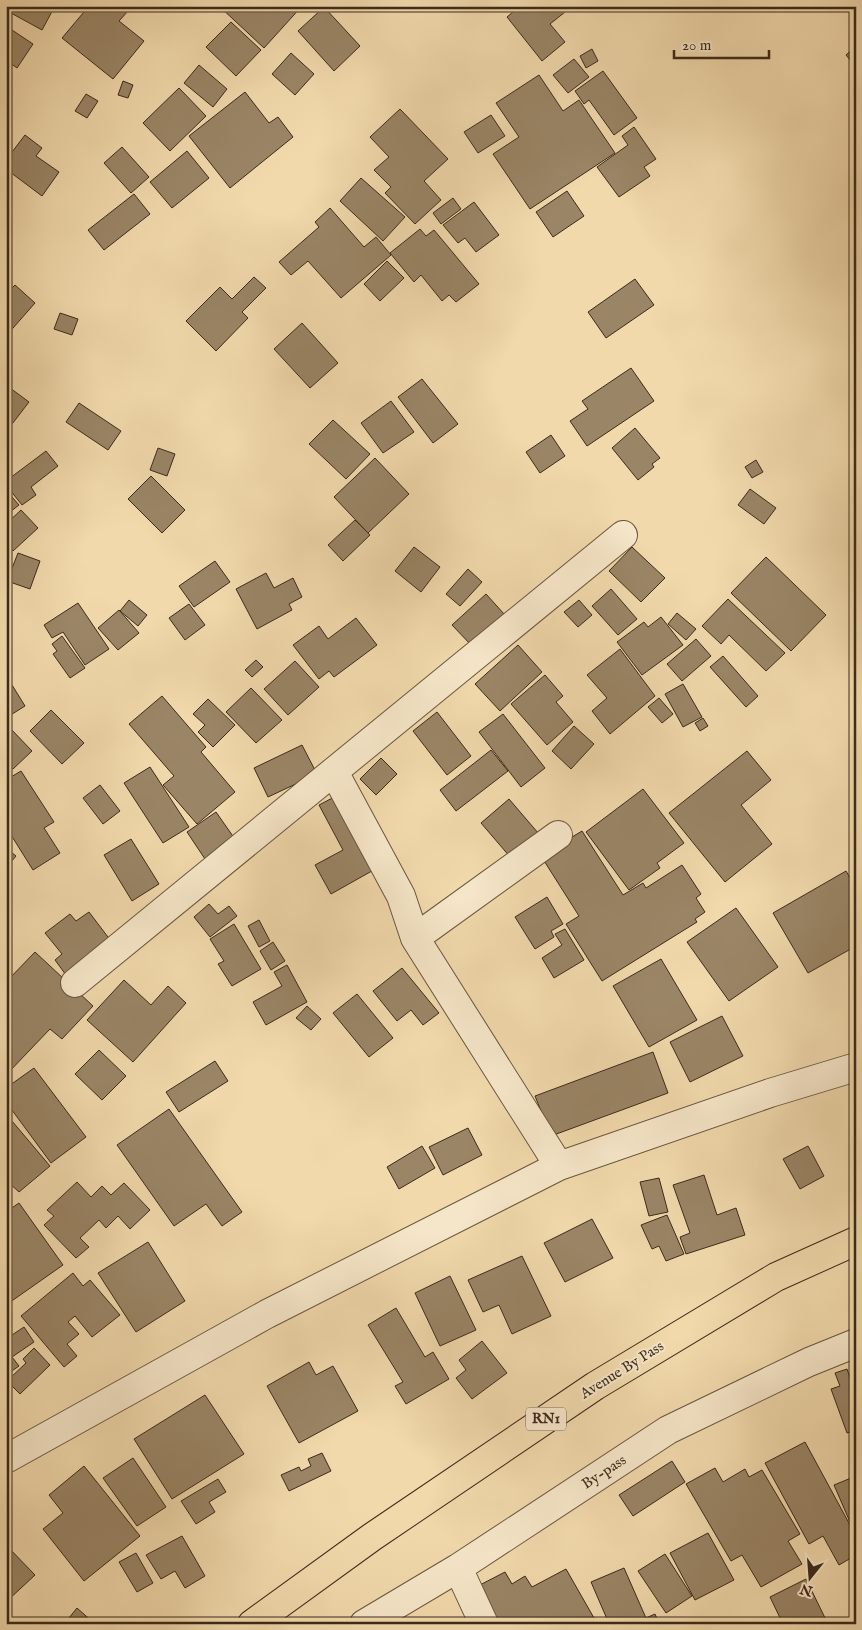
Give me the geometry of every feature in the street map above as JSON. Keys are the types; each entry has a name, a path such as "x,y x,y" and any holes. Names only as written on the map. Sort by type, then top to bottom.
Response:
{"highway":[{"name":"Avenue By Pass","path":"252,1624 372,1537 595,1386 776,1277 856,1241"}],"street":[{"path":"75,983 623,535"},
{"path":"334,772 401,896 416,938 559,1166"},
{"path":"416,938 558,835"},
{"path":"6,1459 267,1314 559,1166 770,1093 856,1067"},
{"name":"By-pass","path":"364,1624 458,1568 668,1430 809,1362 856,1343"},
{"path":"458,1568 484,1624"}],"building":[{"path":"15,6 55,6 42,30 11,13"},
{"path":"89,6 122,6 128,11 119,21 144,41 113,79 62,38"},
{"path":"219,6 302,6 264,48"},
{"path":"520,6 560,6 565,12 550,24 565,42 542,61 507,17"},
{"path":"324,7 360,46 334,71 298,31"},
{"path":"231,22 261,50 236,76 206,47"},
{"path":"12,30 33,44 17,68 6,60 6,39"},
{"path":"856,46 856,67 846,55"},
{"path":"592,49 598,61 586,68 580,56"},
{"path":"291,53 314,74 295,95 272,74"},
{"path":"574,59 589,77 568,93 553,75"},
{"path":"199,65 227,89 213,107 184,83"},
{"path":"603,71 637,118 614,135 589,100 584,104 575,91"},
{"path":"539,75 563,111 579,100 615,153 530,209 493,154 519,137 496,103"},
{"path":"123,81 133,85 128,98 118,95"},
{"path":"179,88 206,116 170,151 143,123"},
{"path":"245,92 269,123 278,117 293,137 230,188 189,136"},
{"path":"86,94 98,101 87,118 75,111"},
{"path":"400,109 448,159 424,181 441,200 415,224 385,193 391,187 374,170 389,157 370,137"},
{"path":"491,115 505,136 478,153 464,132"},
{"path":"634,127 656,159 644,167 650,176 619,197 597,167 628,145 622,136"},
{"path":"25,135 42,148 36,156 59,172 42,196 6,169 6,160"},
{"path":"122,147 149,177 131,193 104,163"},
{"path":"187,151 209,178 172,208 150,182"},
{"path":"361,178 405,217 383,241 340,201"},
{"path":"567,191 584,216 553,237 536,212"},
{"path":"134,194 150,214 104,250 88,230"},
{"path":"453,198 461,209 441,224 433,213"},
{"path":"474,202 499,235 476,252 465,238 458,243 443,225"},
{"path":"330,208 364,247 376,237 391,255 341,298 308,261 291,275 279,262 319,227 315,222"},
{"path":"420,229 426,236 434,230 479,284 456,302 449,295 442,301 421,275 414,282 390,253"},
{"path":"387,261 404,278 380,301 364,284"},
{"path":"254,277 266,288 242,312 248,318 216,351 186,321 220,287 232,299"},
{"path":"635,279 654,305 606,338 588,312"},
{"path":"15,285 35,303 6,336 6,294"},
{"path":"60,313 78,319 72,335 54,329"},
{"path":"302,323 338,363 310,388 274,349"},
{"path":"631,368 654,401 587,446 570,421 588,409 582,401"},
{"path":"422,379 458,424 433,443 398,397"},
{"path":"6,385 29,402 6,432"},
{"path":"391,401 414,432 383,453 361,423"},
{"path":"79,403 121,431 108,450 66,422"},
{"path":"333,420 370,454 346,479 309,444"},
{"path":"635,428 660,458 652,464 654,467 638,480 612,448"},
{"path":"551,435 565,456 540,473 526,452"},
{"path":"158,448 175,454 167,476 150,470"},
{"path":"46,451 58,466 31,487 36,495 22,505 6,485 6,481"},
{"path":"375,458 409,494 368,533 334,497"},
{"path":"756,460 763,472 752,478 745,467"},
{"path":"151,476 185,510 162,533 128,499"},
{"path":"750,489 776,508 764,524 738,505"},
{"path":"6,490 19,505 6,515"},
{"path":"21,510 38,528 13,551 6,543 6,524"},
{"path":"355,520 370,535 343,561 328,545"},
{"path":"414,547 440,567 421,592 395,571"},
{"path":"632,547 665,578 641,602 609,571"},
{"path":"18,553 40,561 30,589 7,581"},
{"path":"766,557 826,615 791,651 731,593"},
{"path":"215,561 230,582 194,607 179,586"},
{"path":"468,569 482,582 460,606 446,594"},
{"path":"266,573 274,588 293,578 302,597 289,604 292,610 257,629 236,589"},
{"path":"611,589 637,619 618,635 592,606"},
{"path":"486,594 505,615 472,646 452,625"},
{"path":"728,599 785,653 766,671 729,635 721,644 702,626"},
{"path":"129,600 147,615 138,626 120,611"},
{"path":"579,600 592,615 578,627 564,612"},
{"path":"78,603 109,649 85,665 63,632 52,638 44,625"},
{"path":"189,604 205,625 185,640 169,618"},
{"path":"119,610 139,633 118,650 98,628"},
{"path":"677,613 696,629 686,640 668,624"},
{"path":"661,617 683,645 642,675 617,642 644,622 648,627"},
{"path":"356,618 377,645 334,677 329,671 319,679 293,645 319,626 328,639"},
{"path":"62,636 85,668 70,678 53,654 57,651 52,644"},
{"path":"696,639 711,656 682,681 667,664"},
{"path":"518,645 542,672 500,711 475,684"},
{"path":"620,649 655,696 610,734 592,711 607,698 587,675"},
{"path":"723,656 758,696 746,707 710,667"},
{"path":"256,660 263,667 252,677 245,670"},
{"path":"295,661 319,687 288,715 264,689"},
{"path":"545,675 563,696 556,702 573,722 547,745 511,704"},
{"path":"683,684 702,717 683,727 665,694"},
{"path":"12,685 25,706 9,716 6,712 6,689"},
{"path":"251,688 282,720 256,743 226,712"},
{"path":"162,696 206,747 201,752 235,792 197,824 163,785 174,776 129,724"},
{"path":"659,698 673,714 662,723 648,707"},
{"path":"208,699 235,725 213,747 198,732 205,725 193,714"},
{"path":"51,710 84,743 62,764 30,731"},
{"path":"437,712 471,756 447,775 413,731"},
{"path":"503,714 545,768 521,787 479,732"},
{"path":"703,718 708,726 700,731 695,723"},
{"path":"574,726 594,744 571,769 552,751"},
{"path":"10,728 32,751 13,769 6,762 6,732"},
{"path":"302,745 317,774 268,797 254,768"},
{"path":"491,750 508,771 456,811 440,790"},
{"path":"747,751 771,780 741,805 772,844 725,882 669,813"},
{"path":"381,758 397,774 376,795 360,779"},
{"path":"150,767 189,827 163,843 124,783"},
{"path":"21,771 54,822 44,828 60,853 33,870 6,827 6,780"},
{"path":"100,785 120,811 103,824 83,798"},
{"path":"643,789 684,843 657,863 660,868 629,890 586,832"},
{"path":"340,794 379,867 331,894 315,865 343,850 319,805"},
{"path":"509,799 539,834 511,858 481,823"},
{"path":"216,812 237,842 207,862 187,832"},
{"path":"582,831 623,895 643,883 646,888 682,865 701,894 696,898 705,912 695,919 697,922 602,981 566,924 579,916 541,856"},
{"path":"131,839 159,884 132,901 104,855"},
{"path":"6,848 16,856 6,868"},
{"path":"846,871 856,888 856,946 808,973 773,913"},
{"path":"547,897 563,924 551,931 554,937 535,949 515,917"},
{"path":"209,904 218,914 229,906 237,916 210,937 194,917"},
{"path":"736,908 778,967 729,1001 687,942"},
{"path":"89,912 111,941 66,975 55,960 62,954 45,933 70,914 76,921"},
{"path":"259,920 270,941 259,947 248,926"},
{"path":"234,924 261,969 232,986 218,964 224,961 210,939"},
{"path":"565,929 584,960 554,978 542,958 562,945 555,934"},
{"path":"273,942 285,961 271,970 260,951"},
{"path":"35,952 93,1006 62,1039 50,1029 6,1075 6,982"},
{"path":"661,959 697,1020 649,1047 613,986"},
{"path":"287,965 307,1002 266,1025 253,1002 282,986 274,972"},
{"path":"402,968 439,1013 423,1025 411,1010 397,1021 373,991"},
{"path":"124,980 151,1005 168,986 186,1003 133,1062 87,1020"},
{"path":"357,994 393,1038 369,1057 333,1013"},
{"path":"307,1006 321,1019 311,1030 296,1018"},
{"path":"722,1016 743,1056 690,1082 670,1042"},
{"path":"99,1050 126,1076 102,1100 75,1074"},
{"path":"653,1052 668,1093 551,1136 535,1096"},
{"path":"215,1061 228,1081 179,1112 166,1092"},
{"path":"34,1068 86,1137 51,1163 6,1102 6,1088"},
{"path":"169,1109 242,1212 222,1226 206,1204 174,1226 117,1145"},
{"path":"6,1114 50,1166 19,1192 6,1180"},
{"path":"468,1128 482,1155 443,1175 429,1147"},
{"path":"422,1146 435,1168 399,1189 387,1167"},
{"path":"808,1146 824,1176 800,1189 783,1159"},
{"path":"704,1175 717,1215 736,1208 745,1235 686,1254 680,1237 690,1233 673,1185"},
{"path":"659,1178 668,1212 649,1216 640,1182"},
{"path":"77,1182 91,1197 102,1186 111,1195 124,1183 150,1210 130,1229 118,1216 106,1228 99,1220 80,1238 89,1247 76,1258 44,1225 54,1216 47,1210"},
{"path":"19,1203 63,1265 6,1305 6,1212"},
{"path":"667,1215 684,1254 666,1261 659,1246 652,1249 641,1225"},
{"path":"592,1219 613,1258 565,1282 544,1243"},
{"path":"148,1242 185,1301 136,1332 98,1273"},
{"path":"522,1256 551,1316 512,1334 499,1305 483,1312 468,1280"},
{"path":"73,1273 83,1286 90,1280 120,1315 92,1337 75,1316 68,1322 79,1334 67,1344 77,1356 64,1367 21,1316"},
{"path":"450,1276 476,1330 440,1346 415,1293"},
{"path":"396,1308 425,1357 433,1352 449,1379 406,1404 395,1386 403,1382 368,1325"},
{"path":"24,1327 34,1342 12,1357 19,1366 6,1375 6,1339"},
{"path":"482,1341 507,1373 472,1399 456,1378 466,1370 459,1360"},
{"path":"34,1348 50,1365 20,1394 7,1381 26,1363 23,1359"},
{"path":"309,1362 316,1375 333,1366 358,1411 299,1443 267,1386"},
{"path":"847,1369 856,1394 856,1430 847,1433 831,1389 840,1386 835,1373"},
{"path":"205,1395 244,1454 172,1499 134,1439"},
{"path":"805,1442 856,1536 856,1555 839,1565 823,1536 809,1544 765,1463"},
{"path":"322,1453 331,1471 289,1491 281,1475 299,1467 301,1471 311,1466 308,1459"},
{"path":"133,1458 166,1507 137,1526 103,1478"},
{"path":"672,1461 685,1482 633,1516 619,1495"},
{"path":"84,1466 140,1536 84,1581 43,1529 63,1513 49,1495"},
{"path":"715,1468 723,1482 745,1469 749,1477 762,1470 800,1534 788,1541 802,1564 761,1587 742,1555 731,1561 686,1484"},
{"path":"856,1476 856,1519 850,1522 834,1485"},
{"path":"218,1479 226,1492 209,1502 215,1512 196,1524 181,1501"},
{"path":"708,1533 734,1580 695,1600 670,1553"},
{"path":"182,1536 205,1576 185,1588 175,1571 161,1579 146,1555"},
{"path":"6,1545 35,1575 6,1602"},
{"path":"136,1553 153,1583 137,1592 119,1562"},
{"path":"665,1554 692,1596 666,1613 638,1571"},
{"path":"624,1568 646,1618 655,1614 659,1624 595,1624 607,1619 591,1582"},
{"path":"566,1569 594,1618 585,1624 497,1624 476,1587 505,1572 512,1584 525,1576 532,1587"},
{"path":"806,1579 828,1624 783,1624 770,1597"},
{"path":"77,1608 95,1624 64,1624"}]}
